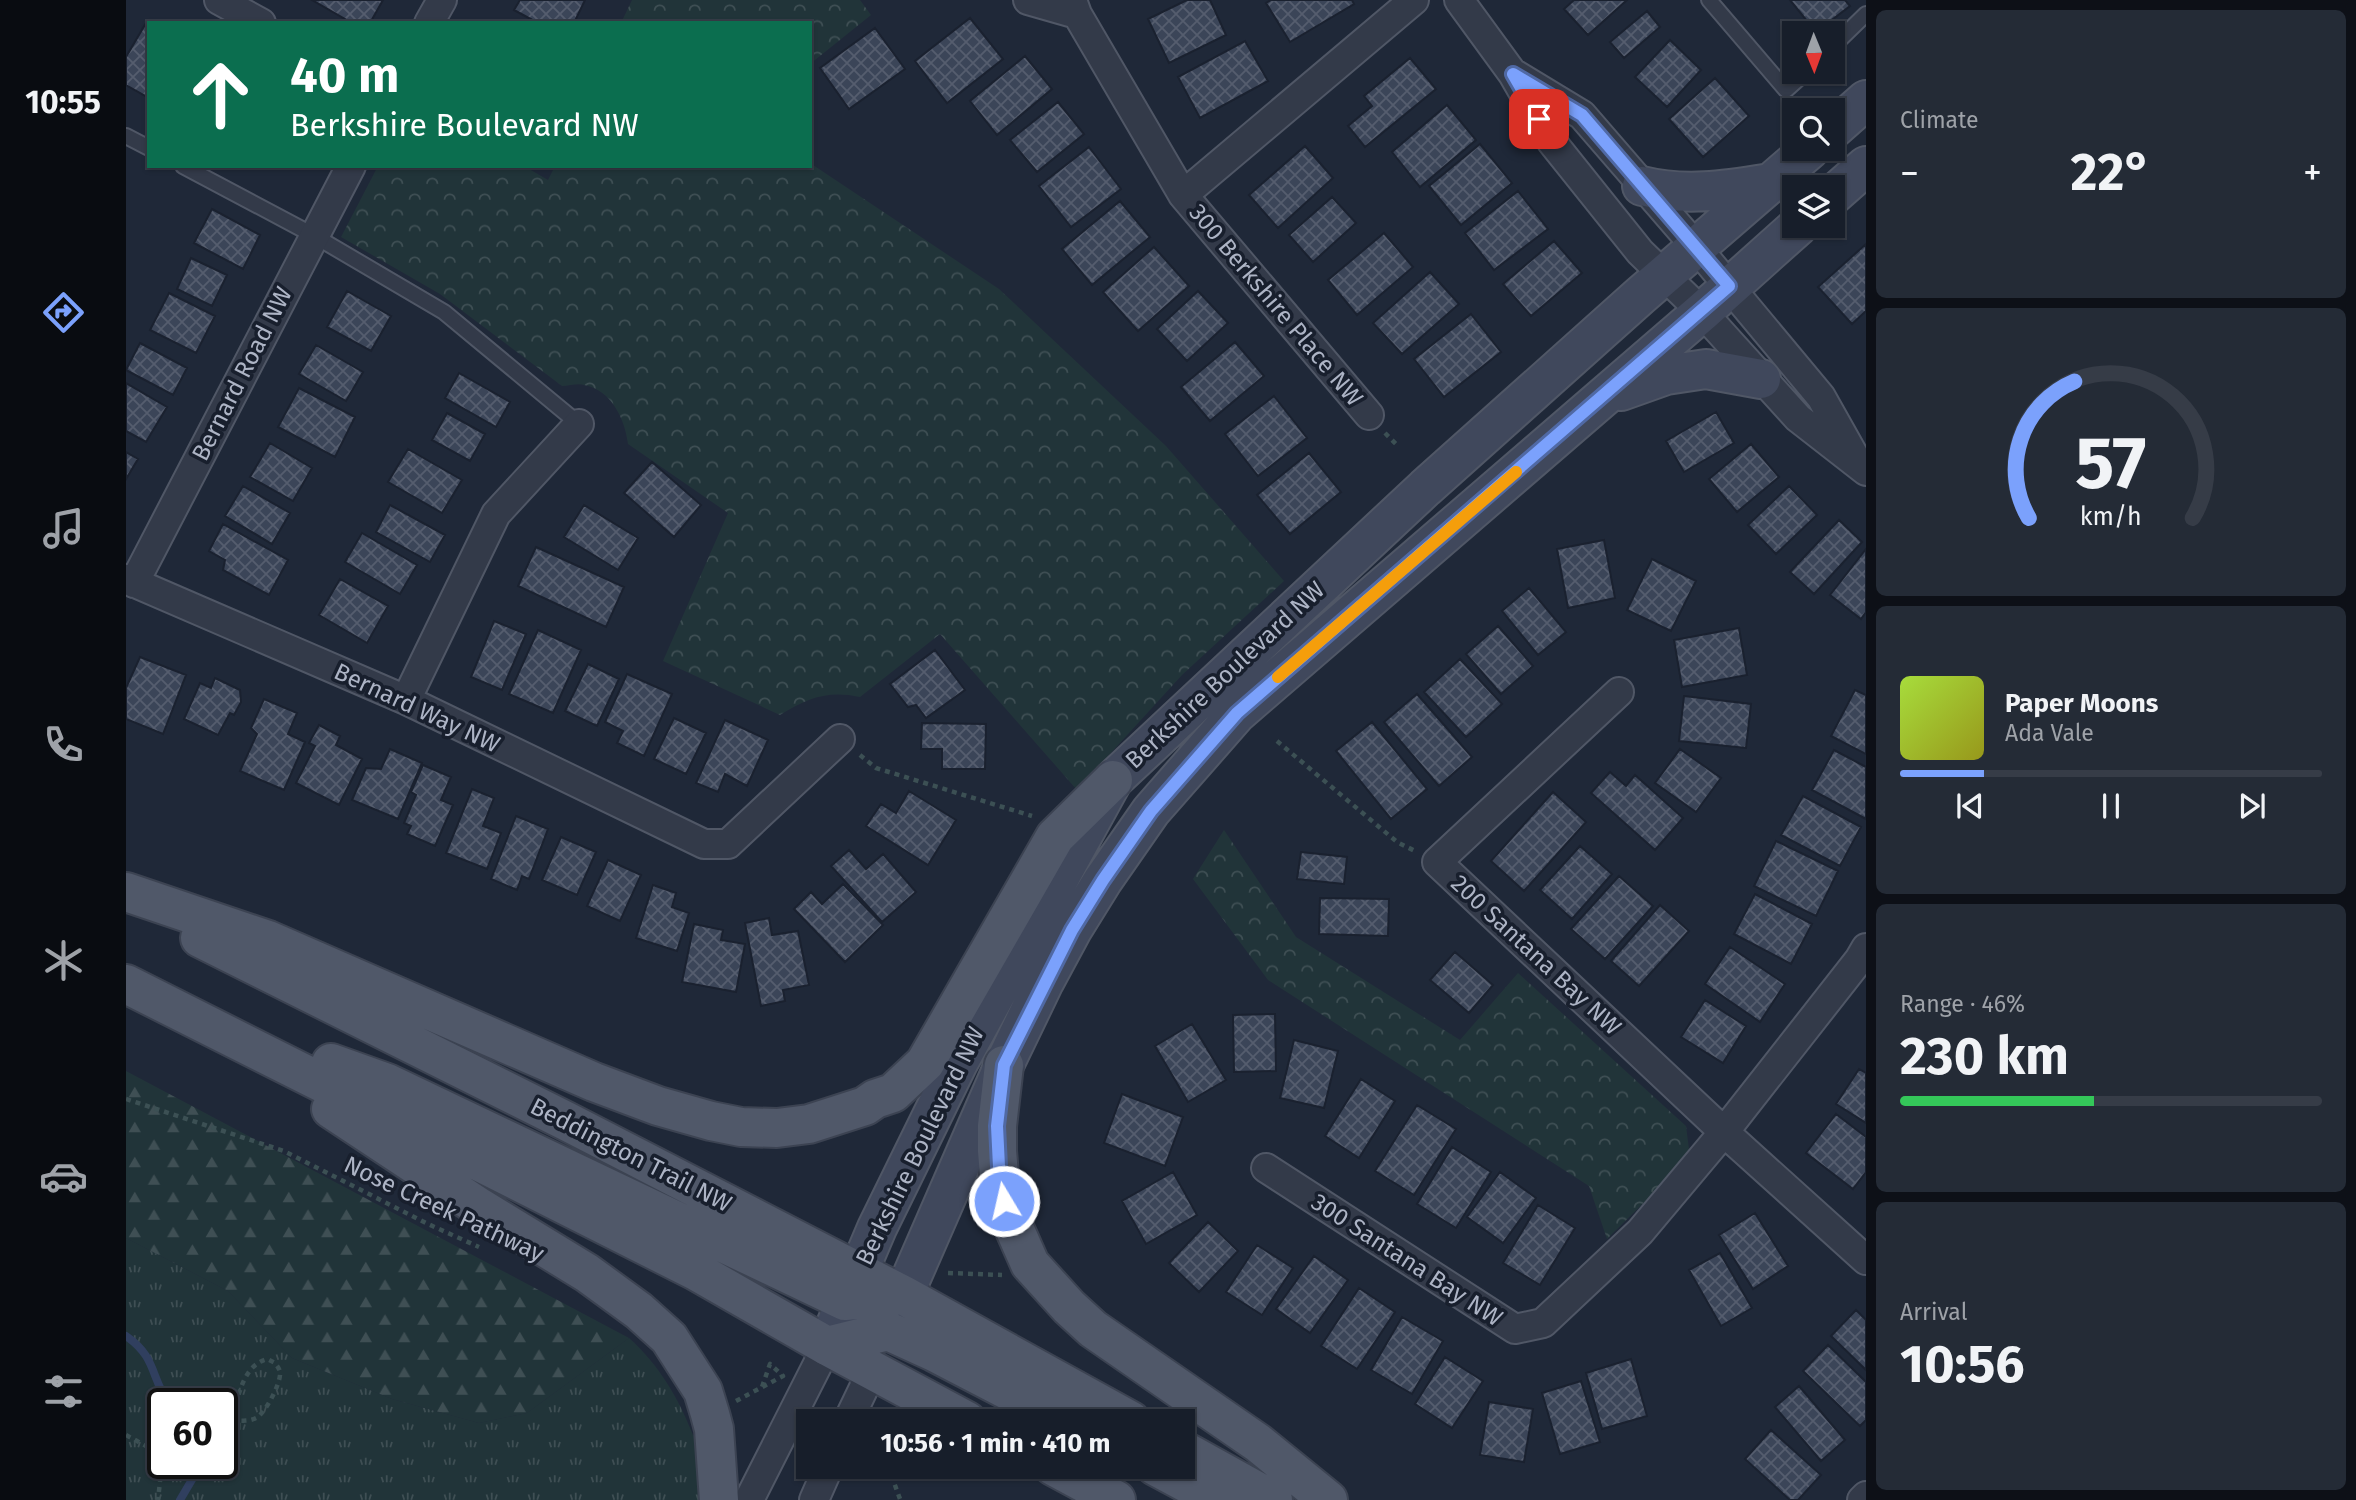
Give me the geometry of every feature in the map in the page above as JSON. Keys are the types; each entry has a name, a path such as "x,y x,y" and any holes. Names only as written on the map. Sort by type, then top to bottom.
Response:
{"main road":[{"path":"1845,119 1866,100"},
{"name":"Berkshire Boulevard NW","path":"827,1346 851,1287 958,1063 1113,780 1424,488 1663,275 1796,161"},
{"path":"1845,185 1866,166"},
{"path":"1642,186 1664,191 1707,193 1771,183"},
{"name":"Berkshire Boulevard NW","path":"872,1371 1004,1065 1055,961 1103,880 1151,811 1237,713 1784,238"},
{"path":"1603,397 1666,375 1706,369 1725,370 1761,379"},
{"path":"126,892 268,940 594,1082 658,1106 741,1127 777,1128 808,1124 893,1093 925,1063 1055,836 1113,780"},
{"name":"Beddington Trail NW","path":"126,901 566,1121 851,1287 903,1295 1109,1409"},
{"path":"126,984 696,1271 944,1409"},
{"path":"184,1011 387,1083 851,1287"},
{"path":"184,1011 479,1208 587,1273 639,1311 669,1338 703,1391 715,1429 729,1498"},
{"path":"1004,1065 997,1126 1000,1187 1008,1214 1030,1264 1093,1329 1258,1443 1328,1500"},
{"path":"827,1346 888,1331 1044,1409"},
{"path":"1195,1457 1273,1500"},
{"path":"1077,1479 1116,1500"},
{"path":"1179,1479 1196,1488 1246,1500"}],"street":[{"path":"430,21 442,0"},
{"name":"300 Berkshire Place NW","path":"1028,0 1075,7 1183,195 1369,415"},
{"name":"300 Berkshire Place NW","path":"1183,195 1414,0"},
{"path":"1459,0 1513,74 1552,142 1640,252 1702,312 1798,418 1864,470"},
{"path":"221,1 257,21"},
{"path":"1513,74 1582,115 1821,397 1864,470"},
{"name":"Bernard Road NW","path":"130,581 350,168"},
{"path":"406,700 496,514 579,424"},
{"name":"Bernard Way NW","path":"130,581 406,700 704,844 728,844 841,739"},
{"name":"200 Santana Bay NW","path":"1619,692 1437,862 1724,1132 1866,1261"},
{"name":"300 Santana Bay NW","path":"1266,1168 1515,1329 1543,1323 1640,1232 1864,957"},
{"path":"729,1498 827,1346"},
{"path":"854,1409 872,1371"},
{"path":"814,1500 823,1479"},
{"path":"1862,1500 1866,1496"}],"lane":[{"path":"1709,0 1786,90 1793,84"},
{"path":"1845,35 1866,15"},
{"path":"126,136 147,147"},
{"path":"187,168 313,235 444,312 579,424"}],"path":[{"path":"841,739 876,768 1033,816"},
{"path":"1277,741 1397,842 1437,862"},
{"name":"Nose Creek Pathway","path":"126,1099 284,1151 428,1224 491,1252"},
{"path":"947,1273 1015,1275"},
{"path":"267,1359 275,1363 280,1374 268,1405 257,1418 244,1421 231,1419 248,1370 257,1362 267,1359"},
{"path":"733,1403 783,1376 770,1364 762,1387"},
{"path":"126,1435 147,1448"},
{"path":"158,1500 160,1479"},
{"path":"893,1479 900,1499"}],"green space":[{"path":"632,0 860,0 871,15 812,62 812,21 622,21"},
{"path":"812,164 999,289 1166,446 1284,581 1182,675 1077,790 940,634 860,697 838,694 818,697 780,715 663,661 728,513 628,444 620,416 602,393 582,384 562,386 440,294 341,237 377,168 527,168 548,180 554,168 812,168"},
{"path":"1224,830 1296,937 1460,1040 1518,973 1686,1126 1690,1157 1607,1239 1589,1186 1268,980 1193,879"},
{"path":"126,1071 629,1338 527,1413 479,1423 392,1399 292,1358 228,1291 126,1238"},
{"path":"126,1238 228,1291 292,1358 392,1399 479,1423 527,1413 629,1338 658,1371 674,1395 693,1435 700,1438 707,1500 126,1500"}],"building":[{"path":"312,0 383,0 371,21 349,21"},
{"path":"520,0 585,0 575,21 534,21 514,10"},
{"path":"1187,0 1210,0 1226,35 1169,63 1148,19"},
{"path":"1271,0 1352,0 1354,4 1290,42 1266,3"},
{"path":"1574,0 1627,0 1588,35 1564,9"},
{"path":"1790,0 1845,0 1850,6 1830,21 1807,21"},
{"path":"1647,11 1660,27 1624,58 1610,42"},
{"path":"970,18 1003,59 947,103 915,61"},
{"path":"146,23 147,97 126,85 126,57"},
{"path":"875,28 905,69 849,109 820,68"},
{"path":"1670,40 1701,70 1667,107 1635,77"},
{"path":"1245,41 1268,81 1200,118 1178,77"},
{"path":"1025,56 1052,89 997,135 970,101"},
{"path":"1410,58 1436,89 1365,147 1348,126 1372,106 1364,96"},
{"path":"1715,78 1749,116 1703,157 1669,119"},
{"path":"1058,102 1084,134 1037,172 1010,140"},
{"path":"1447,105 1476,140 1420,187 1392,152"},
{"path":"1480,144 1512,183 1461,225 1429,186"},
{"path":"1305,146 1333,178 1278,228 1249,195"},
{"path":"1089,147 1121,189 1071,227 1039,186"},
{"path":"1518,191 1548,229 1494,270 1465,233"},
{"path":"1332,197 1356,223 1313,262 1289,235"},
{"path":"1120,201 1150,237 1092,285 1062,249"},
{"path":"212,209 260,235 243,269 194,243"},
{"path":"1384,233 1413,267 1357,315 1328,280"},
{"path":"1554,241 1582,273 1531,316 1503,284"},
{"path":"1866,244 1866,311 1852,324 1818,287"},
{"path":"1154,247 1189,286 1138,331 1103,292"},
{"path":"191,258 227,275 212,306 177,289"},
{"path":"1430,272 1459,304 1402,354 1373,323"},
{"path":"347,291 391,316 371,351 327,327"},
{"path":"1198,291 1228,323 1187,361 1157,329"},
{"path":"169,293 215,316 196,353 150,330"},
{"path":"1471,314 1501,352 1444,397 1414,359"},
{"path":"1235,342 1264,376 1210,421 1181,387"},
{"path":"140,343 187,368 173,395 126,370"},
{"path":"316,345 363,372 346,401 299,374"},
{"path":"459,373 510,402 496,427 445,398"},
{"path":"126,383 167,407 146,442 126,431"},
{"path":"299,388 355,417 335,457 278,427"},
{"path":"1274,396 1307,438 1258,476 1225,434"},
{"path":"1716,412 1734,443 1684,472 1666,441"},
{"path":"447,413 485,434 470,461 432,440"},
{"path":"270,443 312,468 293,501 250,477"},
{"path":"1751,444 1779,477 1737,512 1709,479"},
{"path":"408,449 462,480 442,513 388,482"},
{"path":"126,452 138,459 126,479"},
{"path":"1309,453 1341,492 1290,534 1257,495"},
{"path":"652,462 701,505 674,537 624,493"},
{"path":"243,486 290,513 272,544 225,516"},
{"path":"1789,486 1817,515 1776,554 1748,525"},
{"path":"390,505 445,535 430,562 376,532"},
{"path":"584,505 638,538 618,570 564,537"},
{"path":"1839,520 1862,542 1814,594 1790,572"},
{"path":"223,524 288,560 269,595 223,570 225,560 209,551"},
{"path":"362,533 417,565 400,594 345,562"},
{"path":"1604,540 1615,598 1568,608 1557,549"},
{"path":"536,547 624,587 606,627 518,586"},
{"path":"1866,549 1866,612 1861,619 1830,595"},
{"path":"1652,559 1696,581 1671,631 1627,610"},
{"path":"340,579 388,606 367,643 319,615"},
{"path":"1529,588 1566,632 1538,655 1502,611"},
{"path":"494,621 526,634 502,690 471,677"},
{"path":"1498,626 1533,666 1501,694 1466,654"},
{"path":"1739,628 1747,675 1682,687 1674,640"},
{"path":"538,630 581,650 553,713 509,694"},
{"path":"935,650 965,690 926,718 916,705 908,707 890,684"},
{"path":"140,657 186,675 163,734 126,719 126,688"},
{"path":"1460,659 1502,704 1466,737 1424,692"},
{"path":"588,664 619,679 597,726 565,711"},
{"path":"627,674 672,694 644,756 617,743 623,731 605,722"},
{"path":"215,678 240,690 241,702 234,715 230,713 218,735 184,719 200,683 211,688"},
{"path":"1855,690 1866,695 1866,754 1831,736"},
{"path":"1417,694 1472,757 1439,786 1384,722"},
{"path":"1684,696 1751,704 1746,748 1679,741"},
{"path":"264,699 297,713 288,734 305,742 284,790 240,771 257,734 251,728"},
{"path":"674,718 706,733 686,774 654,759"},
{"path":"725,720 768,740 747,786 725,774 718,792 696,783"},
{"path":"1372,722 1427,789 1391,819 1336,751"},
{"path":"922,723 986,724 985,769 942,769 942,749 921,749"},
{"path":"319,725 340,736 336,745 362,759 339,805 296,783 315,746 309,743"},
{"path":"390,749 422,763 398,819 352,800 366,768 381,769"},
{"path":"1680,749 1721,778 1696,812 1655,783"},
{"path":"1834,750 1866,767 1866,819 1812,790"},
{"path":"423,765 451,777 441,800 453,805 435,846 407,834 411,826 404,823 416,795 411,792"},
{"path":"1610,772 1626,786 1635,775 1683,818 1655,850 1591,793"},
{"path":"472,789 494,798 483,826 501,833 487,869 446,853"},
{"path":"909,791 956,820 928,865 866,826 881,804 896,813"},
{"path":"1553,792 1586,822 1524,891 1491,861"},
{"path":"1803,796 1861,827 1840,866 1781,835"},
{"path":"516,816 548,829 529,879 522,876 517,890 491,879"},
{"path":"561,837 596,852 577,895 542,880"},
{"path":"1776,841 1838,871 1816,916 1754,886"},
{"path":"1580,846 1612,874 1572,919 1540,890"},
{"path":"849,850 866,869 883,854 916,892 882,922 831,866"},
{"path":"1301,852 1347,857 1344,884 1297,879"},
{"path":"608,860 641,875 620,921 587,906"},
{"path":"1619,876 1653,906 1605,959 1571,929"},
{"path":"843,884 883,925 845,962 794,909 811,892 822,904"},
{"path":"653,885 676,893 672,907 689,913 677,951 636,938"},
{"path":"1755,894 1812,924 1791,964 1734,934"},
{"path":"1320,898 1389,899 1388,936 1319,934"},
{"path":"1660,905 1689,931 1639,986 1611,961"},
{"path":"769,918 772,935 798,931 809,985 783,990 785,1001 761,1006 745,923"},
{"path":"694,924 723,930 721,940 745,944 736,992 682,982"},
{"path":"1730,947 1785,984 1760,1022 1705,984"},
{"path":"1455,952 1493,985 1469,1013 1430,980"},
{"path":"1705,1000 1746,1026 1723,1063 1681,1037"},
{"path":"1275,1014 1276,1071 1234,1072 1233,1015"},
{"path":"1192,1024 1226,1080 1188,1102 1155,1046"},
{"path":"1294,1040 1338,1051 1324,1108 1280,1098"},
{"path":"1859,1069 1866,1073 1866,1123 1836,1104"},
{"path":"1361,1079 1395,1101 1359,1158 1325,1136"},
{"path":"1122,1094 1183,1117 1165,1166 1104,1143"},
{"path":"1417,1105 1456,1129 1414,1195 1375,1171"},
{"path":"1836,1114 1866,1137 1866,1172 1853,1189 1806,1153"},
{"path":"1452,1147 1491,1172 1456,1228 1417,1204"},
{"path":"1173,1172 1197,1215 1146,1244 1122,1201"},
{"path":"1500,1172 1536,1198 1503,1243 1467,1217"},
{"path":"1538,1205 1575,1228 1540,1285 1503,1263"},
{"path":"1755,1213 1788,1266 1753,1289 1719,1235"},
{"path":"1208,1222 1238,1251 1199,1292 1169,1263"},
{"path":"1257,1245 1293,1268 1262,1315 1226,1292"},
{"path":"1720,1253 1752,1308 1721,1326 1689,1270"},
{"path":"1314,1256 1348,1280 1310,1333 1276,1309"},
{"path":"1359,1288 1395,1312 1357,1369 1321,1346"},
{"path":"1856,1310 1866,1320 1866,1370 1831,1336"},
{"path":"1402,1317 1443,1341 1412,1394 1371,1370"},
{"path":"1828,1345 1866,1382 1866,1420 1860,1426 1803,1371"},
{"path":"1445,1357 1483,1381 1452,1428 1415,1404"},
{"path":"1631,1359 1647,1416 1602,1429 1586,1373"},
{"path":"1581,1381 1600,1442 1560,1454 1542,1393"},
{"path":"1799,1386 1845,1440 1821,1461 1775,1407"},
{"path":"1489,1402 1533,1409 1524,1462 1480,1455"},
{"path":"1771,1430 1821,1475 1798,1500 1790,1500 1745,1459"}],"waterway":[{"path":"126,1336 144,1352 160,1388"},
{"path":"180,1500 192,1479"}],"slow traffic":[{"path":"1278,677 1516,472"}],"route":[{"path":"1004,1201 997,1151 1004,1065 1072,930 1151,811 1237,713 1729,286 1582,115 1513,74 1539,119"}]}
